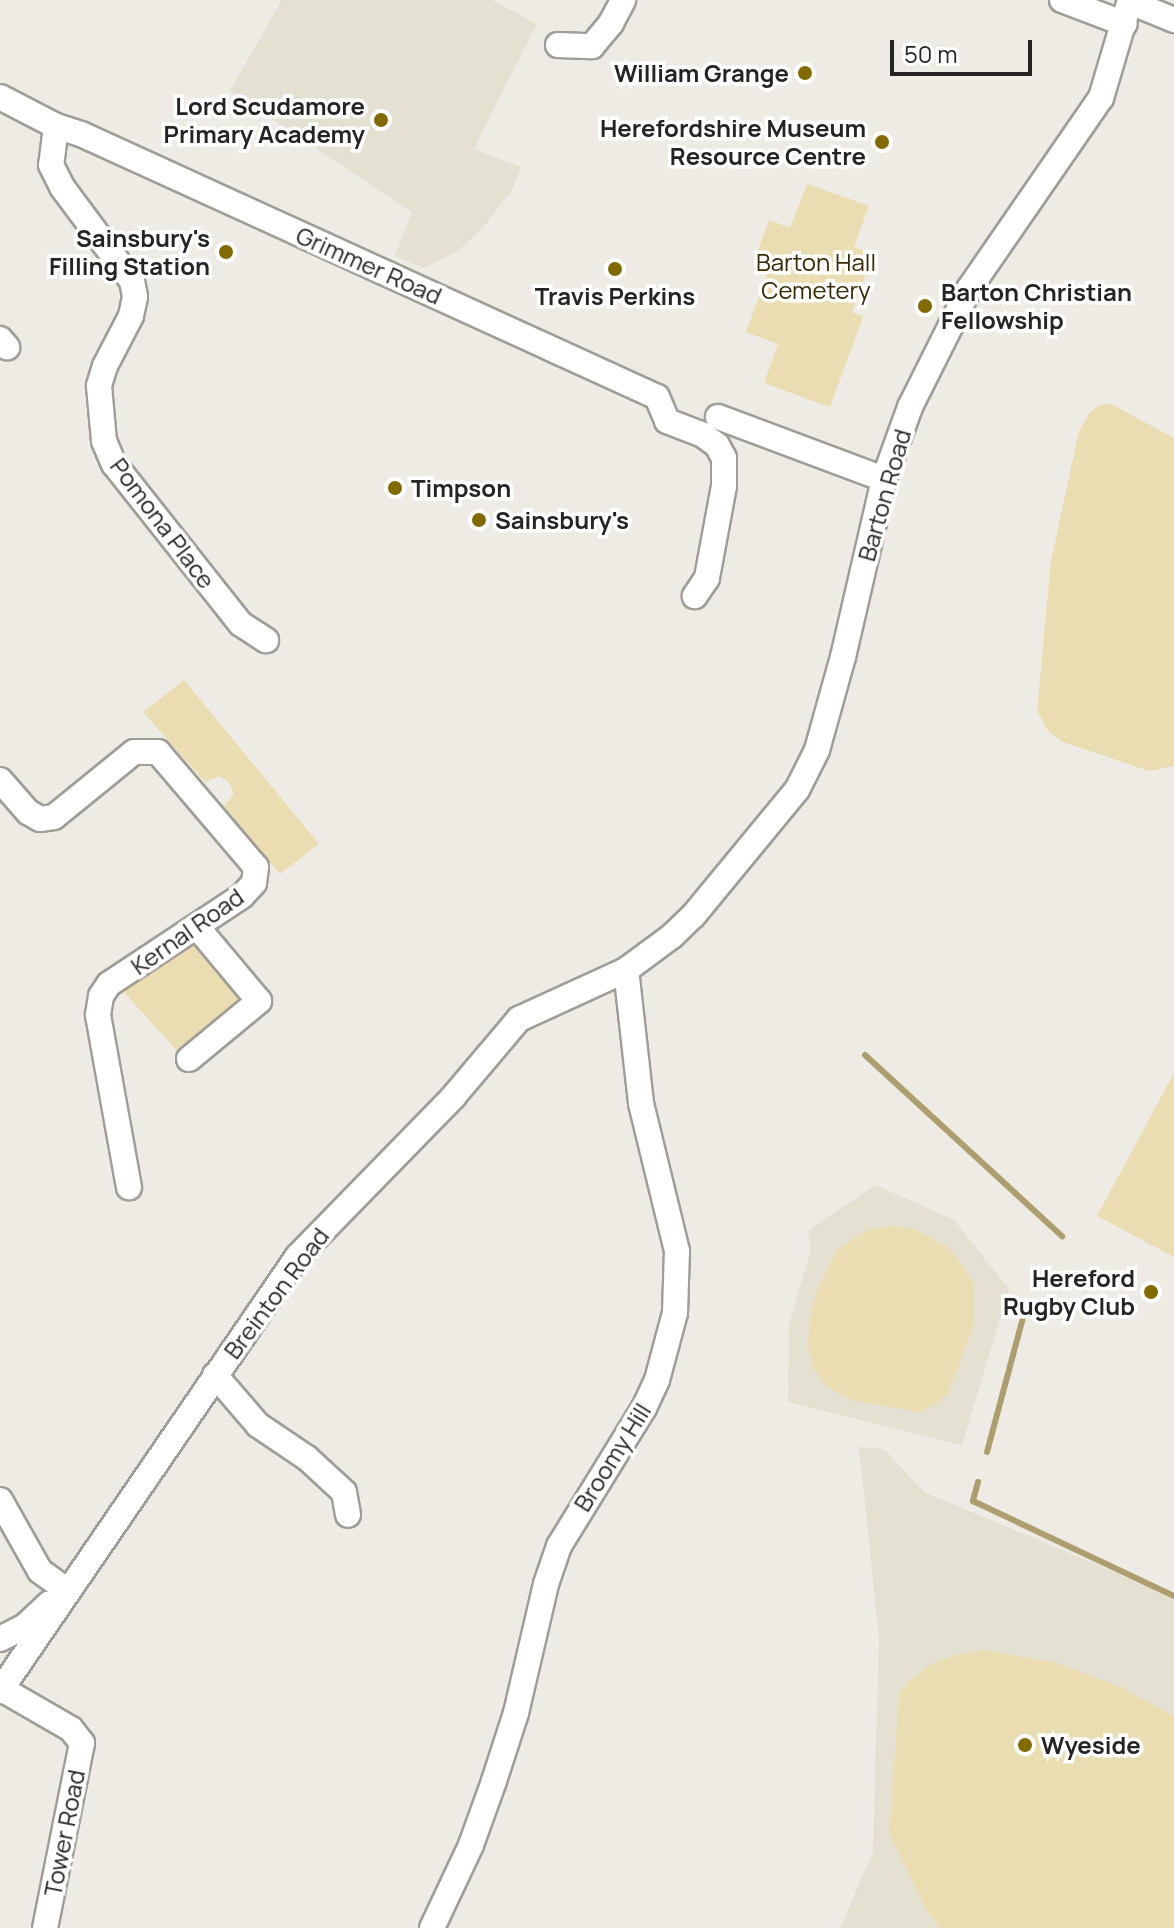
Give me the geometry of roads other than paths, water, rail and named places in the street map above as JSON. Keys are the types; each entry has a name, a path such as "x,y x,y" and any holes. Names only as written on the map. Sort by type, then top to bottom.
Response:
{"street":[{"path":"558,45 596,57 623,0"},
{"path":"1062,0 1128,9 1174,20"},
{"name":"Barton Road","path":"626,970 693,916 763,834 808,770 843,657 884,479 910,407 941,339 969,289 1101,98 1128,9"},
{"name":"Grimmer Road","path":"0,97 56,126 81,134 657,397 667,421 703,435 717,445 724,458 724,486 707,578 695,596"},
{"name":"Pomona Place","path":"56,126 51,165 67,193 132,281 135,297 131,316 105,366 99,386 104,441 114,464 241,624 266,640"},
{"path":"718,417 884,479"},
{"name":"Kernal Road","path":"0,780 28,812 40,819 54,817 134,752 158,752 256,867 254,883 242,896 198,928 109,984 98,1005 129,1187"},
{"path":"189,1059 259,1001 198,928"},
{"name":"Breinton Road","path":"0,1690 298,1256 453,1097 511,1027 533,1010 626,970"},
{"name":"Broomy Hill","path":"432,1928 471,1845 494,1781 516,1713 546,1584 559,1546 644,1408 657,1380 675,1313 677,1251 643,1115 626,970"},
{"path":"215,1375 258,1425 307,1458 344,1492 348,1515"},
{"path":"0,1500 40,1571 66,1590 25,1626 0,1639"},
{"name":"Tower Road","path":"0,1690 71,1729 82,1743 45,1928"}],"waterway":[{"path":"865,1055 1062,1236"},
{"path":"987,1452 1023,1318"},
{"path":"978,1482 973,1501 1174,1596"}],"place":[{"name":"William Grange","path":"805,73"},
{"name":"Lord Scudamore Primary Academy","path":"381,120"},
{"name":"Herefordshire Museum Resource Centre","path":"882,142"},
{"name":"Sainsbury's Filling Station","path":"226,252"},
{"name":"Travis Perkins","path":"615,269"},
{"name":"Barton Christian Fellowship","path":"925,306"},
{"name":"Timpson","path":"395,488"},
{"name":"Sainsbury's","path":"479,520"},
{"name":"Hereford Rugby Club","path":"1151,1292"},
{"name":"Wyeside","path":"1025,1745"}],"park label":[{"name":"Barton Hall Cemetery","path":"816,276"}]}
